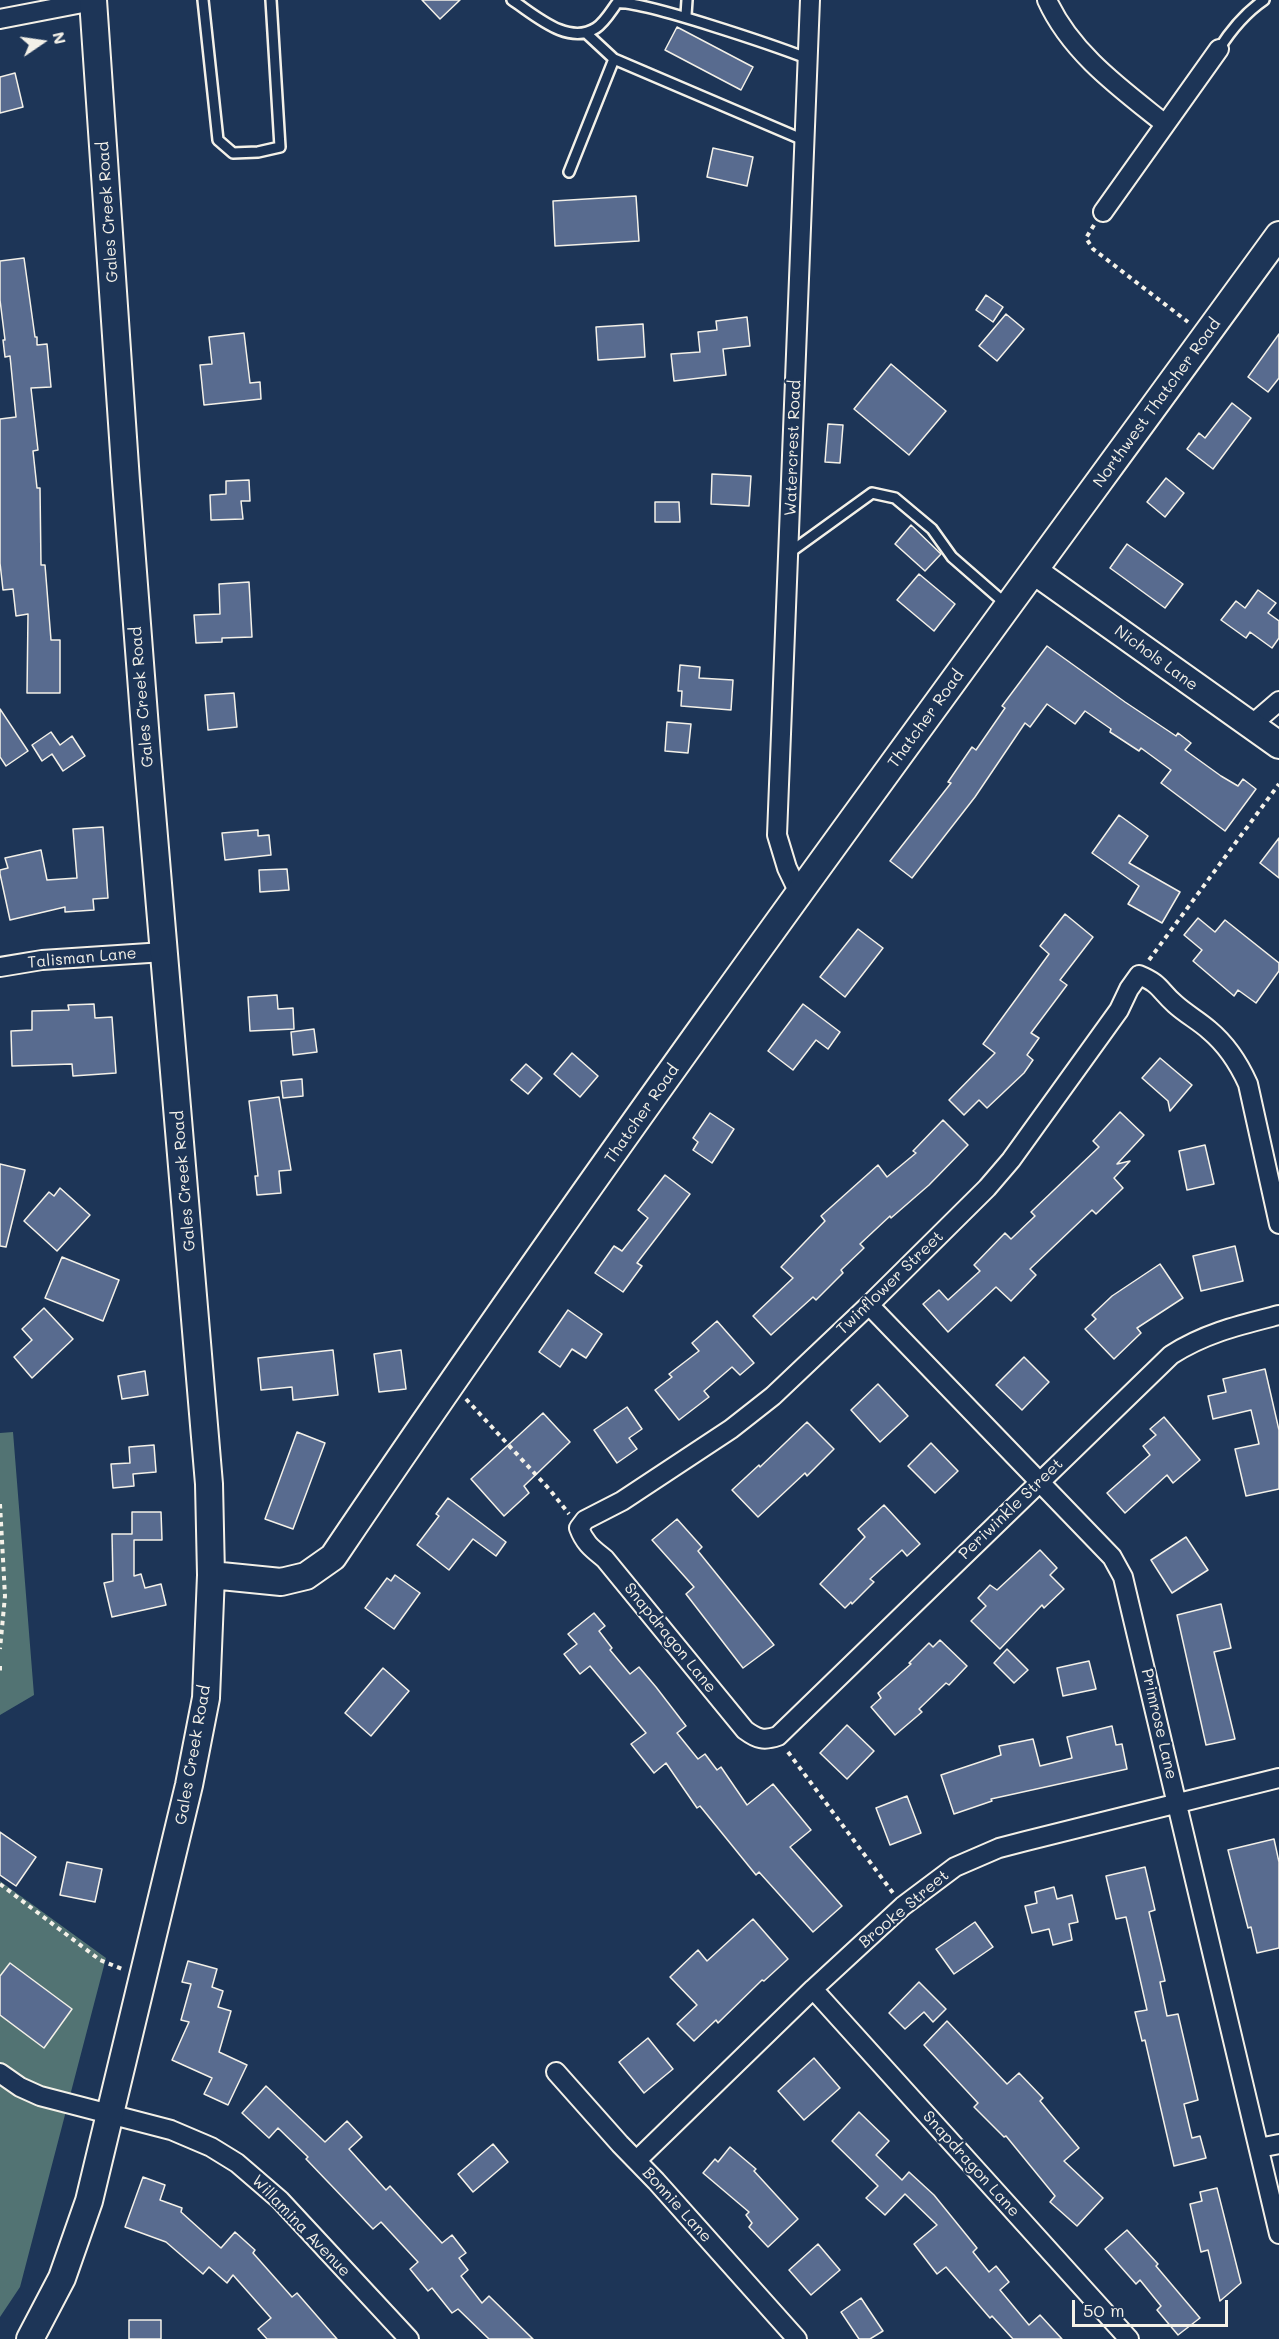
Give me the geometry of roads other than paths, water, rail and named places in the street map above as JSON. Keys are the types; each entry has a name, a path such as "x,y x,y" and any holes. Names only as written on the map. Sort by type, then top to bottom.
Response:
{"main road":[{"name":"Gales Creek Road","path":"30,2339 62,2278 74,2248 89,2200 144,1978 189,1785 206,1698 211,1575 209,1484 126,481 93,1"},
{"name":"Northwest Thatcher Road","path":"1034,571 1279,235"},
{"name":"Thatcher Road","path":"211,1575 282,1582 306,1576 333,1557 449,1384 799,892 1034,571"},
{"name":"Nichols Lane","path":"1034,571 1279,745"}],"street":[{"name":"Watercrest Road","path":"799,892 787,868 777,835 810,0"},
{"path":"1047,0 1068,36 1101,73 1164,124"},
{"path":"0,19 93,1"},
{"path":"1103,212 1219,50"},
{"path":"1250,726 1279,701"},
{"name":"Talisman Lane","path":"0,967 42,960 164,952"},
{"name":"Twinflower Street","path":"579,1528 585,1520 622,1502 731,1429 773,1396 987,1188 1011,1160 1119,1010 1139,975 1155,982 1174,1004 1209,1030 1231,1053 1242,1071 1248,1084 1279,1224"},
{"name":"Primrose Lane","path":"868,1305 1112,1557 1123,1577 1279,2234"},
{"name":"Periwinkle Street","path":"772,1738 1171,1355 1213,1332 1279,1315"},
{"name":"Snapdragon Lane","path":"579,1528 591,1550 605,1559 745,1731 755,1737 772,1738"},
{"name":"Brooke Street","path":"637,2160 813,1989 903,1906 955,1867 999,1848 1279,1778"},
{"name":"Snapdragon Lane","path":"813,1989 1129,2339"},
{"name":"Bonnie Lane","path":"556,2072 797,2339"},
{"name":"Willamina Avenue","path":"0,2073 20,2087 40,2096 187,2136 237,2163 280,2200 409,2339"},
{"path":"1259,2148 1279,2144"}],"lane":[{"path":"202,0 218,140 233,153 258,152 280,147 271,0"},
{"path":"512,0 552,26 572,33 586,33 598,27 617,3 623,0 686,15 809,59"},
{"path":"686,15 687,0"},
{"path":"1219,50 1236,25 1264,0"},
{"path":"586,33 614,59 806,141"},
{"path":"569,172 614,59"},
{"path":"789,553 872,493 895,498 932,529 952,557 1008,606"}]}
